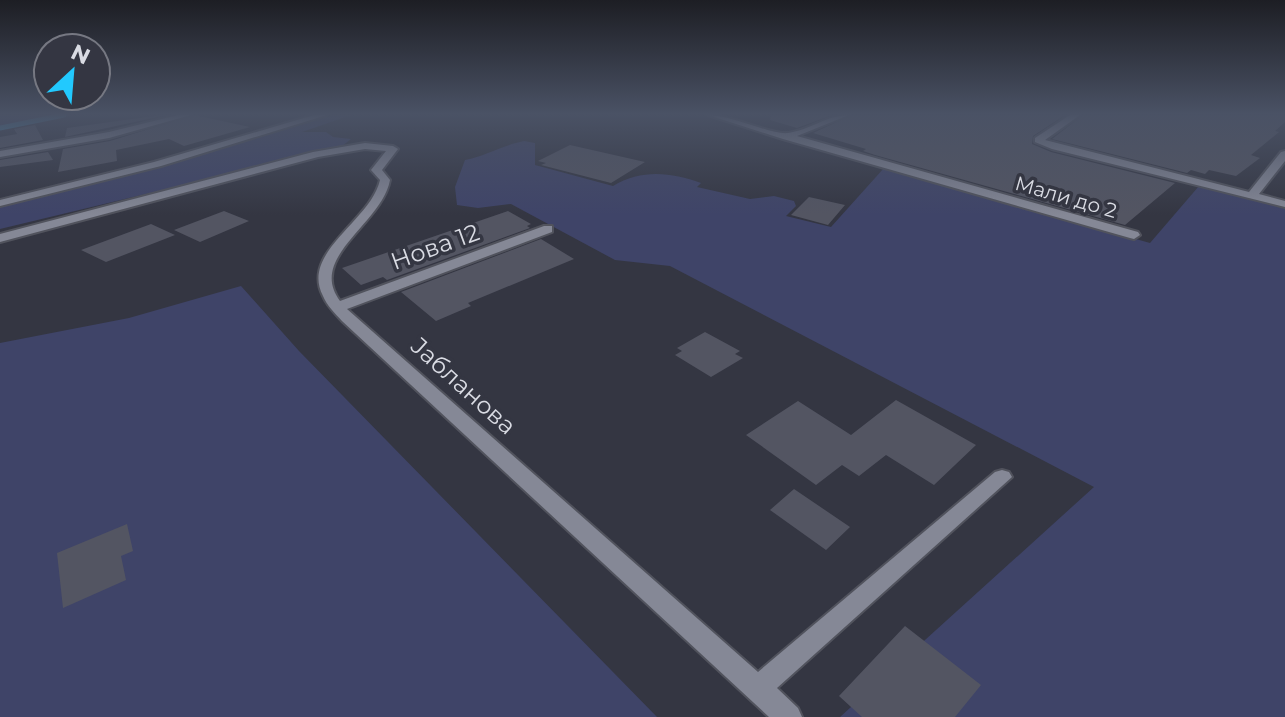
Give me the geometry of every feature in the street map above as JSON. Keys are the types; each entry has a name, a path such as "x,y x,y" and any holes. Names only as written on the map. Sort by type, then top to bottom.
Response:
{"street":[{"path":"0,154 32,148"},
{"path":"0,203 210,148"},
{"path":"0,238 345,148"},
{"path":"338,307 326,287 330,262 334,251 383,196 385,180 376,170 394,151 390,148"},
{"name":"Мали до 2","path":"827,148 1134,235"},
{"path":"1061,148 1285,204"},
{"path":"1252,195 1285,154"},
{"name":"Нова 12","path":"338,307 548,229"},
{"name":"Јабланова","path":"338,307 789,717"},
{"path":"758,688 1002,477"}],"shaded area":[{"path":"222,148 335,148 0,229 0,207"},
{"path":"500,148 535,148 535,165 613,186 645,175 679,176 701,183 697,187 750,199 774,196 794,201 796,206 786,216 831,227 884,168 1150,243 1199,186 1285,208 1285,717 840,717 1094,487 670,266 615,260 511,204 478,208 457,205 455,187 465,160"},
{"path":"241,286 299,351 657,717 0,717 0,343 129,318"}],"building":[{"path":"123,148 116,150 117,161 58,172 63,149"},
{"path":"563,148 585,148 645,162 611,183 541,165 546,163 538,161"},
{"path":"1043,148 1175,183 1125,225 863,151"},
{"path":"1090,148 1259,148 1251,155 1260,158 1236,176 1209,170 1205,174 1191,170 1187,173"},
{"path":"48,152 53,160 0,167 0,160"},
{"path":"809,197 845,205 828,225 791,215"},
{"path":"224,211 249,221 200,242 174,230"},
{"path":"508,211 531,224 527,226 530,228 387,280 383,277 361,285 342,268"},
{"path":"151,224 175,235 106,262 81,250"},
{"path":"541,239 574,259 468,303 471,306 436,321 401,292"},
{"path":"705,332 740,351 735,354 743,358 711,377 675,355 682,351 677,348"},
{"path":"896,400 976,445 934,485 886,455 859,476 842,465 816,485 746,435 798,401 851,435"},
{"path":"794,489 850,527 826,550 770,510"},
{"path":"127,524 133,551 121,556 126,580 63,608 57,553"},
{"path":"905,626 981,685 955,717 862,717 839,696"}]}
